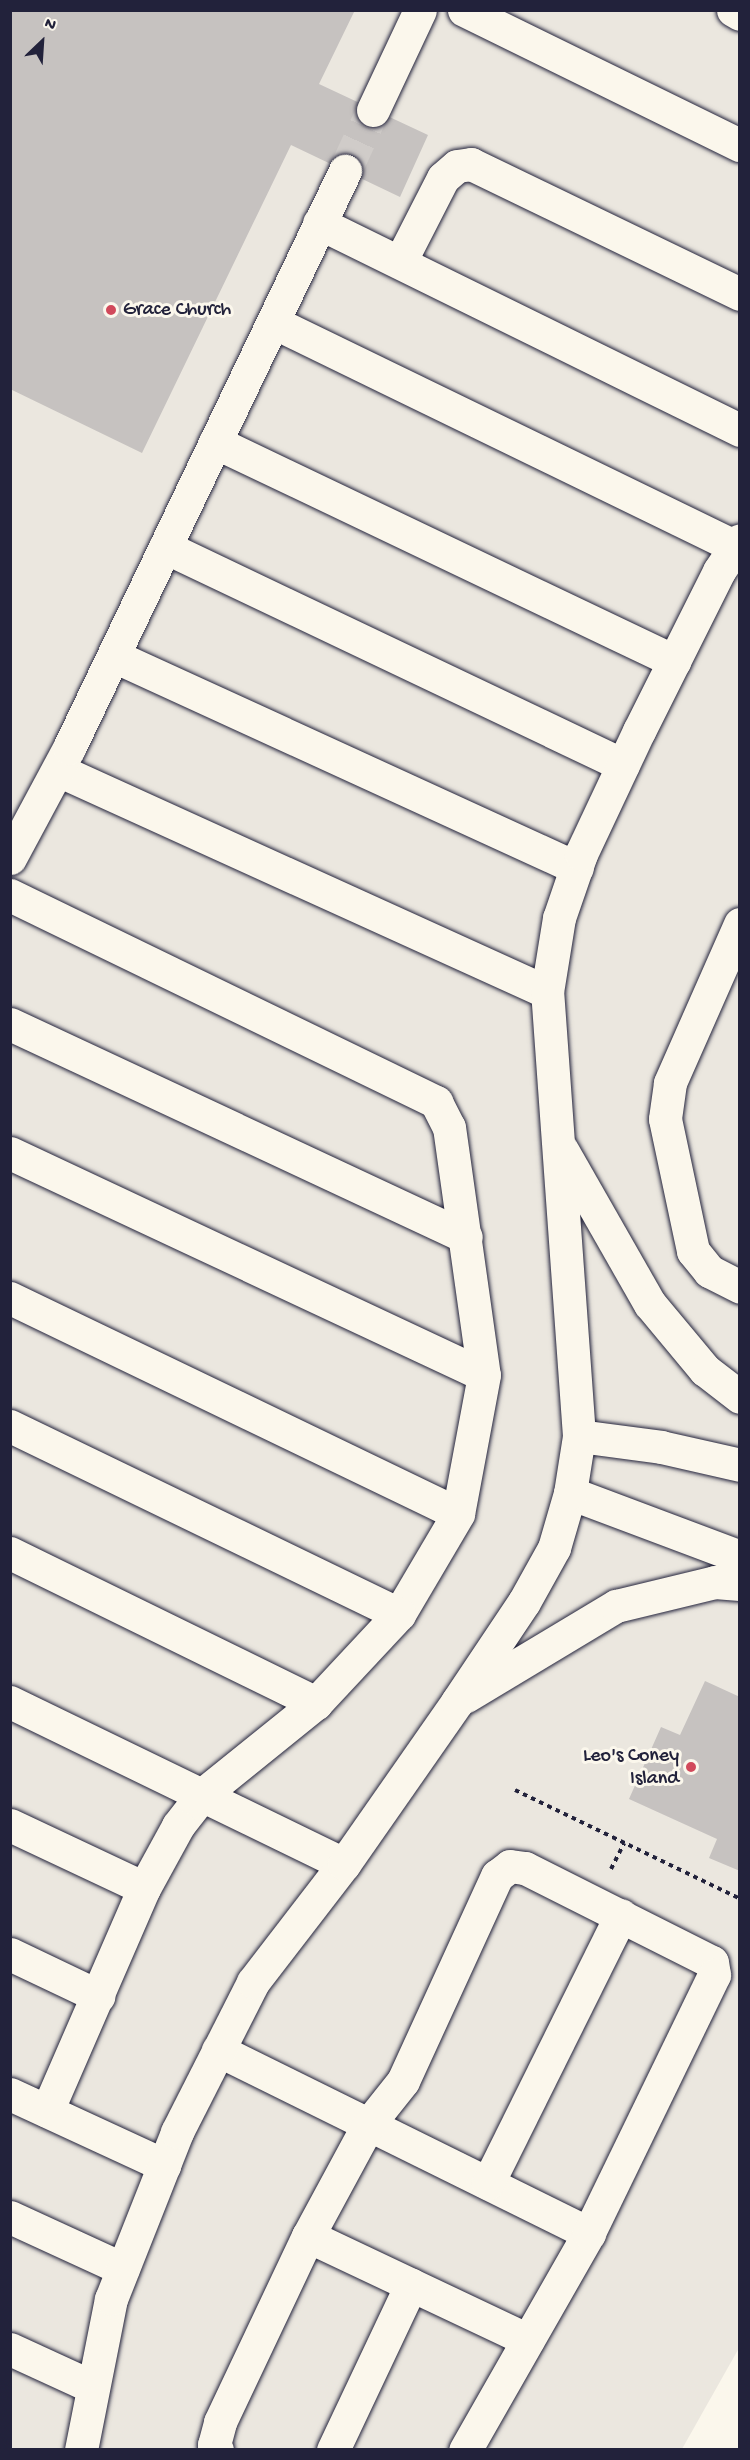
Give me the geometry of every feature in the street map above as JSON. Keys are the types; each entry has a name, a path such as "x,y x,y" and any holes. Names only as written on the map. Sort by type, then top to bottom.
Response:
{"lane":[{"path":"373,110 420,10"},
{"path":"464,10 740,145"},
{"path":"733,10 740,14"},
{"path":"400,262 442,178 457,166 471,164 740,294"},
{"path":"13,846 58,770 345,171"},
{"path":"319,223 740,430"},
{"path":"81,2450 111,2299 164,2165 253,1982 344,1864 457,1702 524,1602 554,1548 570,1493 579,1436 547,992 559,918 576,868 623,765 674,661 738,545 273,322"},
{"path":"215,442 674,661"},
{"path":"165,547 623,765"},
{"path":"114,656 576,868"},
{"path":"58,770 547,992"},
{"path":"10,895 436,1102 449,1126 484,1375 458,1514 399,1614 316,1703 202,1795 178,1826 144,1888 47,2111"},
{"path":"740,924 670,1083 665,1119 693,1251 709,1271 740,1287"},
{"path":"10,1024 466,1237"},
{"path":"556,1140 650,1304 705,1370 740,1397"},
{"path":"10,1153 484,1375"},
{"path":"10,1298 458,1514"},
{"path":"10,1426 399,1614"},
{"path":"579,1436 661,1447 740,1465"},
{"path":"570,1493 740,1557"},
{"path":"10,1554 316,1703"},
{"path":"457,1702 616,1606 715,1582 740,1584"},
{"path":"10,1702 344,1864"},
{"path":"10,1825 144,1888"},
{"path":"217,2450 214,2445 220,2422 308,2236 368,2125 403,2081 497,1876 510,1866 525,1868 699,1953 712,1962 714,1975 589,2233 465,2450"},
{"path":"488,2183 621,1915"},
{"path":"10,1954 98,1996"},
{"path":"218,2050 589,2233"},
{"path":"10,2094 164,2165"},
{"path":"10,2217 123,2269"},
{"path":"308,2236 528,2340"},
{"path":"333,2450 411,2284"},
{"path":"10,2349 93,2387"}],"path":[{"path":"515,1790 740,1899"}],"shaded area":[{"path":"11,11 739,11 739,2348 682,2449 11,2450"}],"building":[{"name":"Grace Church","path":"10,10 355,10 319,84 428,135 400,197 291,145 142,453 10,389"},
{"name":"Leo's Coney Island","path":"705,1681 740,1697 740,1871 709,1858 717,1839 629,1799 661,1727 680,1735"}],"tunnel":[{"path":"345,171 373,110"}],"place":[{"name":"Grace Church","path":"111,310"},
{"name":"Leo's Coney Island","path":"691,1767"}]}
